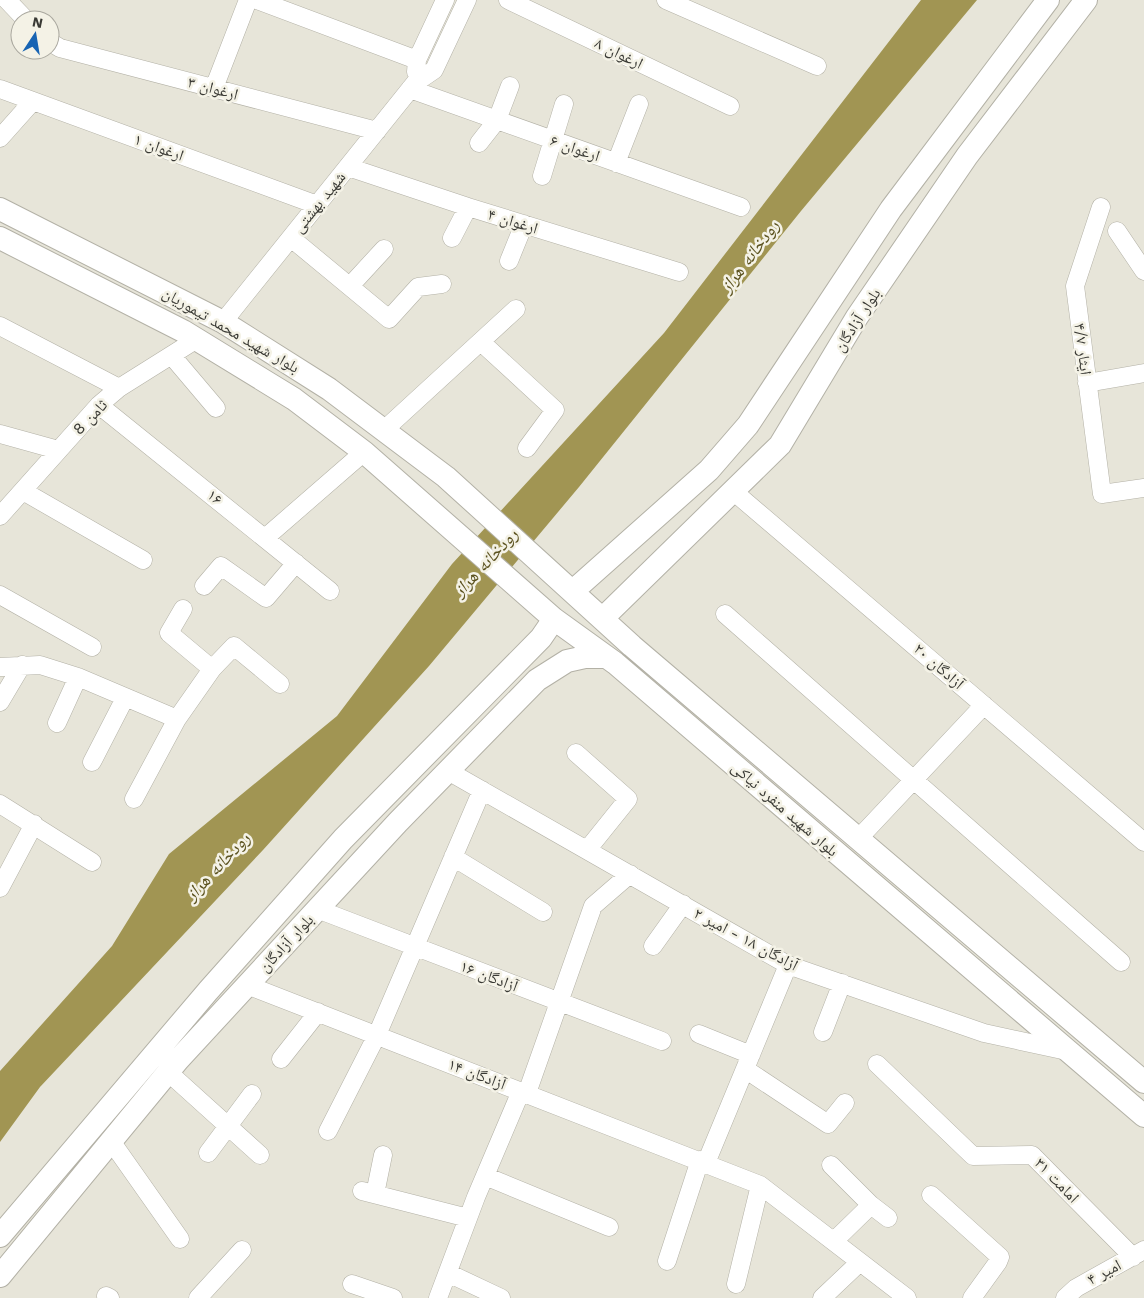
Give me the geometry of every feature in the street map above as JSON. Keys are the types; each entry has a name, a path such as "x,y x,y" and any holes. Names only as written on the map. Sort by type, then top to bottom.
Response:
{"main road":[{"name":"بلوار آزادگان","path":"572,591 709,470 748,425 891,209 1048,0"},
{"name":"بلوار آزادگان","path":"603,618 780,445 857,317 967,156 1086,0"},
{"path":"4,240 9,214"},
{"name":"بلوار شهید محمد تیموریان","path":"9,214 223,322 329,389 446,477"},
{"name":"بلوار شهید محمد تیموریان","path":"4,240 197,339 294,399 364,452 424,504"},
{"path":"343,436 365,416"},
{"path":"364,452 384,430"},
{"path":"709,470 733,491"},
{"name":"بلوار شهید منفرد نیاکی","path":"446,477 572,591 749,745 1144,1082"},
{"name":"بلوار شهید منفرد نیاکی","path":"424,504 554,619 606,657 731,762 1144,1116"},
{"name":"بلوار آزادگان","path":"0,1236 208,991 368,813 541,638 554,619"},
{"name":"بلوار آزادگان","path":"0,1276 168,1072 390,830 537,680 567,661 585,657 606,657"},
{"path":"731,762 744,760 748,757 749,745"},
{"path":"766,792 766,780 769,776 782,773"},
{"path":"368,813 390,830"}],"street":[{"path":"7,0 16,10"},
{"path":"214,88 248,0"},
{"path":"257,0 417,60"},
{"path":"413,86 417,60 445,0"},
{"name":"شهید بهشتی","path":"223,322 413,86 434,70 467,0"},
{"name":"ارغوان ۸","path":"508,0 730,106"},
{"path":"666,0 817,66"},
{"name":"ارغوان ۳","path":"60,48 377,131"},
{"name":"ارغوان ۶","path":"413,86 496,120 741,207"},
{"path":"479,142 496,120 510,86"},
{"name":"ارغوان ۱","path":"0,90 317,205"},
{"path":"0,138 33,101"},
{"path":"542,176 564,104"},
{"path":"616,163 639,104"},
{"name":"ارغوان ۴","path":"348,167 468,207 680,272"},
{"path":"452,238 468,207"},
{"name":"ایثار ۴/۷","path":"1101,207 1075,286 1102,494 1144,488"},
{"path":"509,262 524,224"},
{"path":"1117,231 1144,271"},
{"path":"291,238 388,319 418,287 442,284"},
{"path":"350,286 384,250"},
{"path":"384,430 516,309"},
{"path":"0,326 119,388"},
{"name":"ثامن 8","path":"0,516 99,405 119,388 197,339"},
{"path":"481,342 555,410 527,448"},
{"path":"172,356 216,408"},
{"path":"1087,383 1144,374"},
{"name":"۱۶","path":"99,405 330,591"},
{"path":"0,434 58,450"},
{"path":"265,538 364,452"},
{"path":"23,491 143,560"},
{"name":"آزادگان ۲۰","path":"733,491 1144,842"},
{"path":"204,586 221,566 266,598 296,563"},
{"path":"0,595 92,647"},
{"path":"183,609 169,633 212,670"},
{"path":"725,614 1121,962"},
{"path":"134,799 177,718 212,670 234,646 280,684"},
{"path":"0,702 22,665"},
{"path":"0,667 40,665 78,676 125,698 177,718"},
{"path":"57,723 78,676"},
{"path":"92,762 125,698"},
{"path":"858,839 984,705"},
{"path":"576,753 628,799 587,850"},
{"name":"آزادگان ۱۸ - امیر ۲","path":"448,771 788,965 984,1033 1068,1051"},
{"path":"328,1131 377,1035 482,790"},
{"path":"0,804 92,862"},
{"path":"0,888 34,824"},
{"path":"453,857 544,912"},
{"path":"438,1298 485,1176 524,1092 559,1003 593,906 630,874"},
{"path":"653,946 683,904"},
{"name":"آزادگان ۱۶","path":"317,909 559,1003 662,1040"},
{"path":"667,1261 703,1162 748,1062 788,965"},
{"path":"823,1032 842,983"},
{"name":"آزادگان ۱۴","path":"247,985 703,1162 760,1186 907,1298"},
{"path":"281,1059 318,1012"},
{"path":"699,1034 748,1062 828,1124 845,1103"},
{"name":"امامت ۳۱","path":"877,1064 973,1156 1032,1155 1138,1253"},
{"path":"168,1072 260,1155"},
{"path":"208,1153 252,1094"},
{"path":"111,1142 180,1239"},
{"path":"382,1155 368,1192 468,1218"},
{"path":"831,1165 871,1205 888,1218"},
{"path":"485,1176 609,1227"},
{"path":"736,1284 760,1186"},
{"path":"931,1195 1000,1257 972,1298"},
{"path":"834,1241 871,1205"},
{"path":"198,1298 242,1250"},
{"name":"امیر ۴","path":"1065,1298 1076,1288 1138,1253"},
{"path":"822,1298 860,1262"},
{"path":"448,1273 501,1298"},
{"path":"352,1284 392,1298"}],"water":[{"name":"رودخانه هراز","path":"921,0 977,0 801,211 579,487 429,666 263,850 40,1087 0,1142 0,1071 112,946 169,854 337,716 452,564 664,333"}]}
